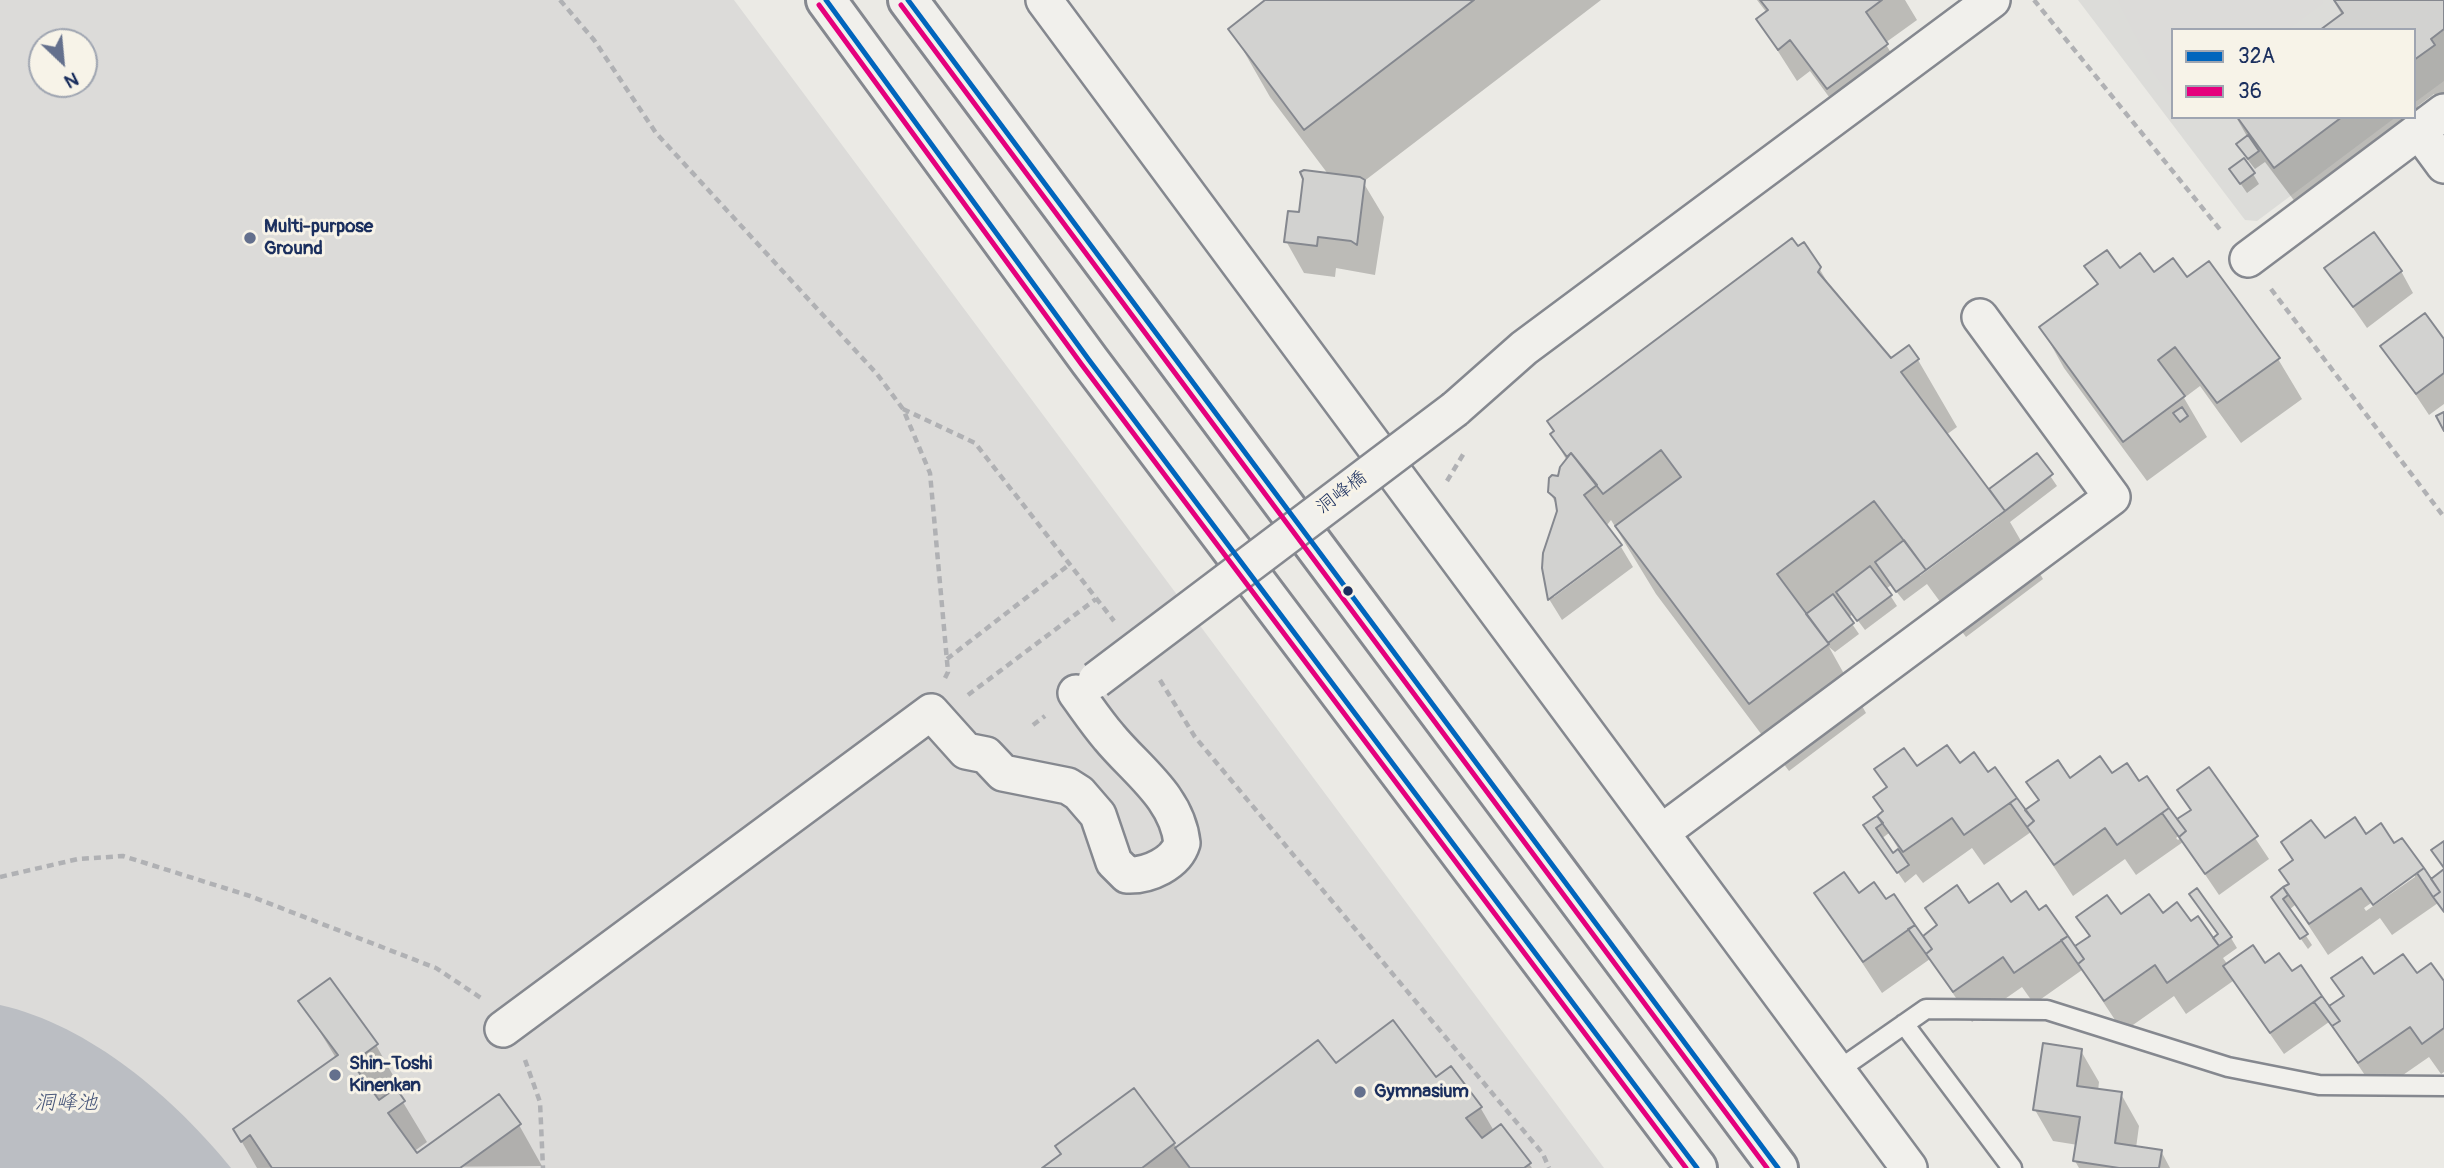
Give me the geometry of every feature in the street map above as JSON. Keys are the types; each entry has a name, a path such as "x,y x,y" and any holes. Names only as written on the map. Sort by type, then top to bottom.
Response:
{"main road":[{"path":"826,0 1089,360 1697,1168"},
{"path":"908,0 1778,1168"}],"street":[{"path":"1044,0 1909,1168"},
{"name":"洞峰橋","path":"1069,699 1455,408 1524,348 1992,0"},
{"path":"2248,259 2431,121 2444,165"},
{"path":"1662,832 2112,498 1980,317"},
{"path":"503,1029 931,712 966,751 986,755 1003,773 1068,786 1079,793 1098,815 1114,862 1127,875 1138,875 1172,860 1182,843 1174,813 1164,797 1109,737 1069,699"}],"lane":[{"path":"1837,1071 1926,1009 2047,1010 2228,1067 2319,1085 2444,1086"},
{"path":"1904,1024 2012,1168"}],"path":[{"path":"559,0 594,40 656,133 877,374 903,409 930,473 945,637"},
{"path":"903,409 975,443 1120,629"},
{"path":"1448,490 1451,470 1467,450"},
{"path":"947,659 1070,564"},
{"path":"938,719 1096,599"},
{"path":"1159,678 1195,737 1543,1154 1549,1168"},
{"path":"1033,724 1069,699"},
{"path":"0,877 78,859 123,856 250,896 436,968 481,998 528,1064 540,1102 543,1168"}],"shaded area":[{"path":"0,0 734,0 1604,1168 0,1168"},
{"path":"2078,0 2444,0 2444,81 2416,102 2416,28 2171,28 2171,119 2393,119 2257,221 2245,220"},
{"path":"2118,0 2322,0 2323,3 2290,28 2171,28 2171,96 2153,72"}],"water":[{"name":"洞峰池","path":"0,1005 66,1029 128,1068 184,1116 231,1168 0,1168"}],"building":[{"path":"1265,0 1474,0 1304,130 1228,29"},
{"path":"1760,0 1882,0 1866,12 1888,44 1827,89 1790,40 1778,50 1756,19 1768,10"},
{"path":"2334,0 2444,0 2444,29 2431,39 2435,45 2416,59 2416,28 2323,28 2343,13"},
{"path":"2238,119 2339,119 2274,168"},
{"path":"2248,135 2259,151 2248,159 2236,144"},
{"path":"2244,158 2255,173 2240,184 2229,169"},
{"path":"1304,170 1360,177 1365,180 1357,245 1351,241 1318,237 1317,246 1284,242 1288,211 1299,212 1303,179 1300,172"},
{"path":"2374,232 2402,271 2353,307 2324,268"},
{"path":"1792,238 1798,246 1804,242 1821,267 1818,272 1891,358 1909,345 1919,359 1901,372 2005,511 1926,570 1874,501 1777,574 1829,644 1749,704 1615,526 1681,477 1661,450 1603,494 1571,453 1567,457 1550,434 1554,431 1547,421"},
{"path":"2107,250 2120,268 2140,253 2154,272 2173,258 2187,277 2209,261 2280,358 2217,403 2175,347 2158,360 2185,396 2123,442 2039,327 2098,284 2084,266"},
{"path":"2425,313 2444,339 2444,373 2416,394 2380,346"},
{"path":"2182,407 2188,416 2180,422 2173,413"},
{"path":"2444,412 2444,431 2436,416"},
{"path":"1571,453 1597,485 1584,495 1622,545 1548,600 1542,568 1543,553 1557,511 1555,498 1548,492 1549,478 1552,475 1558,476 1560,467"},
{"path":"2037,453 2053,474 2005,511 1989,489"},
{"path":"1904,540 1926,570 1896,592 1875,562"},
{"path":"1870,566 1892,595 1857,621 1836,592"},
{"path":"1833,594 1854,623 1828,643 1806,614"},
{"path":"1947,745 1960,763 1974,752 1988,772 1995,767 2017,798 1964,835 1952,818 1903,852 1877,816 1883,811 1873,797 1887,787 1874,769 1904,748 1917,766"},
{"path":"2100,756 2112,773 2127,763 2139,781 2147,776 2169,808 2117,845 2105,828 2054,865 2027,827 2034,821 2025,810 2039,800 2026,782 2058,760 2070,778"},
{"path":"2209,767 2258,836 2205,874 2179,837 2186,831 2177,819 2191,810 2177,790"},
{"path":"2017,798 2034,821 2027,827 2010,803"},
{"path":"2169,808 2186,831 2179,837 2162,813"},
{"path":"1877,816 1883,823 1876,828 1893,853 1898,849 1909,865 1897,873 1863,825"},
{"path":"2355,817 2366,834 2381,823 2394,843 2402,838 2424,868 2373,905 2361,888 2309,924 2283,887 2289,884 2279,870 2293,860 2281,842 2311,820 2325,838"},
{"path":"2444,841 2444,868 2431,850"},
{"path":"2424,868 2440,892 2433,897 2417,873"},
{"path":"2444,869 2444,912 2433,897 2440,892 2431,879"},
{"path":"1844,872 1859,893 1874,882 1886,899 1894,894 1915,925 1863,962 1814,893"},
{"path":"1998,883 2011,902 2026,891 2039,910 2046,905 2068,936 2014,973 2003,957 1953,992 1926,954 1932,949 1923,936 1937,925 1925,908 1957,885 1969,903"},
{"path":"2283,887 2288,895 2283,899 2308,934 2300,939 2271,897"},
{"path":"2197,888 2232,937 2219,946 2213,938 2218,934 2189,894"},
{"path":"2149,894 2163,913 2177,902 2191,921 2198,916 2219,946 2167,983 2155,965 2104,1001 2078,964 2084,959 2075,946 2090,936 2076,917 2107,895 2121,914"},
{"path":"1915,925 1932,949 1926,954 1908,929"},
{"path":"2068,936 2084,959 2078,964 2061,940"},
{"path":"2253,945 2265,963 2279,953 2292,971 2301,965 2322,996 2270,1033 2223,966"},
{"path":"2403,954 2417,973 2431,963 2444,981 2444,1028 2422,1044 2410,1027 2358,1063 2332,1026 2340,1021 2329,1006 2344,996 2331,978 2362,957 2374,974"},
{"name":"Shin-Toshi Kinenkan","path":"330,978 378,1044 352,1063 379,1100 396,1088 405,1101 388,1113 417,1153 499,1094 521,1124 460,1168 272,1168 250,1135 241,1142 233,1129 338,1055 298,1001"},
{"path":"2322,996 2340,1021 2332,1026 2314,1002"},
{"name":"Gymnasium","path":"1393,1020 1436,1077 1451,1066 1482,1107 1466,1118 1482,1138 1501,1124 1531,1163 1524,1168 1190,1168 1175,1148 1318,1040 1336,1063"},
{"path":"2043,1043 2082,1049 2077,1086 2122,1092 2115,1143 2162,1150 2159,1168 2119,1168 2073,1161 2080,1117 2033,1110"},
{"path":"1134,1088 1175,1143 1142,1168 1042,1168 1061,1154 1055,1146"}],"transit line":[{"name":"32A","path":"826,0 1089,360 1697,1168"},
{"name":"32A","path":"908,0 1778,1168"},
{"name":"36","path":"819,5 1082,365 1686,1168"},
{"name":"36","path":"901,5 1767,1168"}],"place":[{"name":"Multi-purpose Ground","path":"250,238"},
{"name":"Shin-Toshi Kinenkan","path":"335,1075"},
{"name":"Gymnasium","path":"1360,1092"}]}
